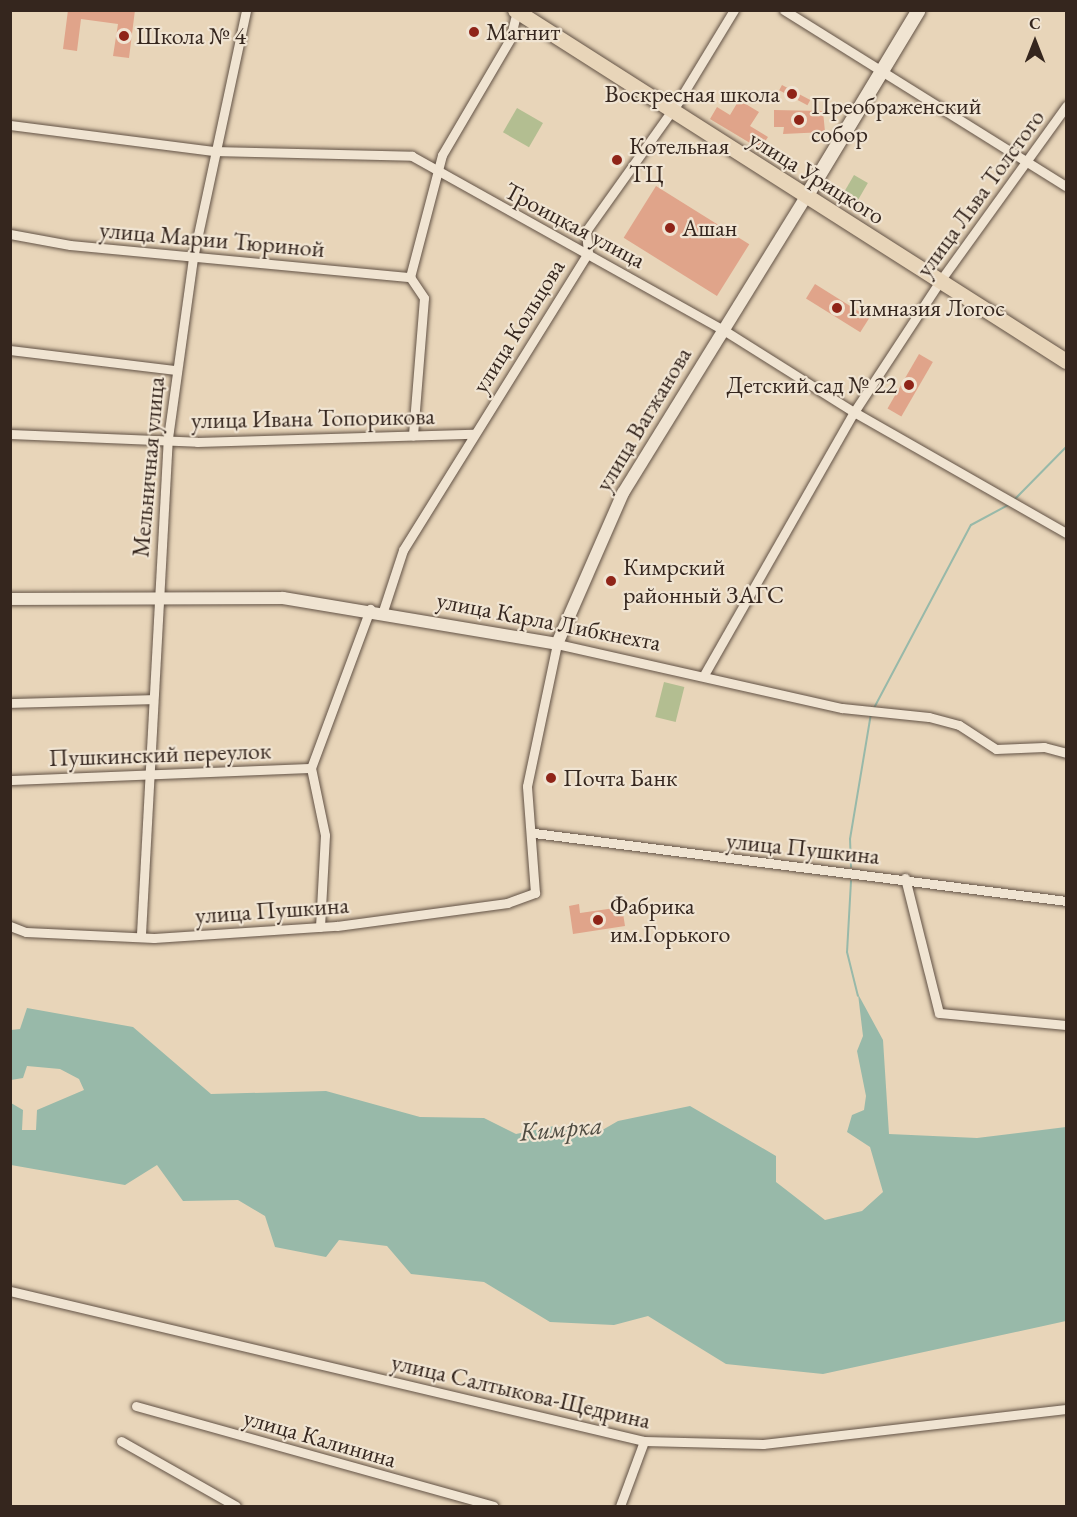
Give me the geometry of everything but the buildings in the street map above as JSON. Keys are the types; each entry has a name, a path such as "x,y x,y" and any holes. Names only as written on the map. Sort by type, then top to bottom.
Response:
{"main road":[{"name":"улица Вагжанова","path":"806,196 919,10"},
{"name":"улица Урицкого","path":"516,11 1066,361"}],"street":[{"name":"Мельничная улица","path":"141,934 168,438 193,258 213,151 246,10"},
{"name":"улица Кольцова","path":"384,611 403,550 473,434 588,253 586,231 670,110 734,10"},
{"path":"784,10 884,70 1066,186"},
{"path":"413,436 424,298 410,277 441,176 442,155 510,39 516,11"},
{"name":"улица Льва Толстого","path":"705,673 854,412 940,281 1066,106"},
{"name":"Троицкая улица","path":"10,124 213,151 412,156 441,176 588,253 722,329 854,412 1066,533"},
{"name":"улица Вагжанова","path":"535,893 534,833 527,786 557,644 623,493 806,196"},
{"name":"улица Марии Тюриной","path":"10,234 193,258 410,277"},
{"path":"10,350 176,370"},
{"name":"улица Ивана Топорикова","path":"10,434 168,438 473,434"},
{"name":"улица Карла Либкнехта","path":"10,599 283,598 384,611 705,673 842,708 929,717 959,725 996,748 1044,747 1066,753"},
{"path":"320,927 324,836 311,768 370,609"},
{"path":"10,703 153,699"},
{"name":"Пушкинский переулок","path":"10,780 311,768"},
{"name":"улица Пушкина","path":"534,833 905,878 1066,901"},
{"path":"905,878 939,1013 1066,1025"},
{"name":"улица Пушкина","path":"10,926 26,932 141,934 154,938 320,927 507,903 535,893"},
{"name":"улица Салтыкова-Щедрина","path":"10,1290 644,1441 763,1444 1066,1409"},
{"name":"улица Калинина","path":"136,1406 493,1506"},
{"path":"121,1441 236,1506"},
{"path":"620,1506 644,1441"}],"shaded area":[{"path":"517,108 543,123 529,147 503,132"},
{"path":"854,175 868,183 853,208 840,200"},
{"path":"664,682 684,687 676,722 655,717"}],"water":[{"name":"Кимрка","path":"858,994 883,1040 889,1134 977,1138 1066,1127 1066,1321 823,1374 726,1364 648,1316 614,1325 550,1322 484,1282 411,1274 387,1246 339,1240 326,1257 275,1247 265,1216 238,1200 183,1201 157,1165 125,1185 11,1165 11,1103 23,1110 22,1130 36,1130 37,1110 84,1090 79,1079 60,1069 27,1066 23,1078 11,1080 11,1030 20,1029 27,1008 133,1027 211,1094 326,1091 420,1117 484,1118 516,1134 554,1126 592,1136 618,1121 690,1106 776,1156 776,1182 825,1220 862,1211 883,1192 870,1147 847,1132 852,1115 864,1110 866,1096 857,1051 863,1036"}],"waterway":[{"path":"1014,500 1066,447"},
{"path":"874,708 971,525 1010,504"},
{"path":"851,867 850,839 871,713"},
{"path":"851,881 847,952 858,996"}],"place":[{"name":"Магнит","path":"474,32"},
{"name":"Школа № 4","path":"124,36"},
{"name":"Воскресная школа","path":"792,94"},
{"name":"Преображенский собор","path":"799,120"},
{"name":"Котельная ТЦ","path":"617,160"},
{"name":"Ашан","path":"670,228"},
{"name":"Гимназия Логос","path":"837,308"},
{"name":"Детский сад № 22","path":"909,385"},
{"name":"Кимрский районный ЗАГС","path":"611,581"},
{"name":"Почта Банк","path":"551,778"},
{"name":"Фабрика им.Горького","path":"598,920"}]}
